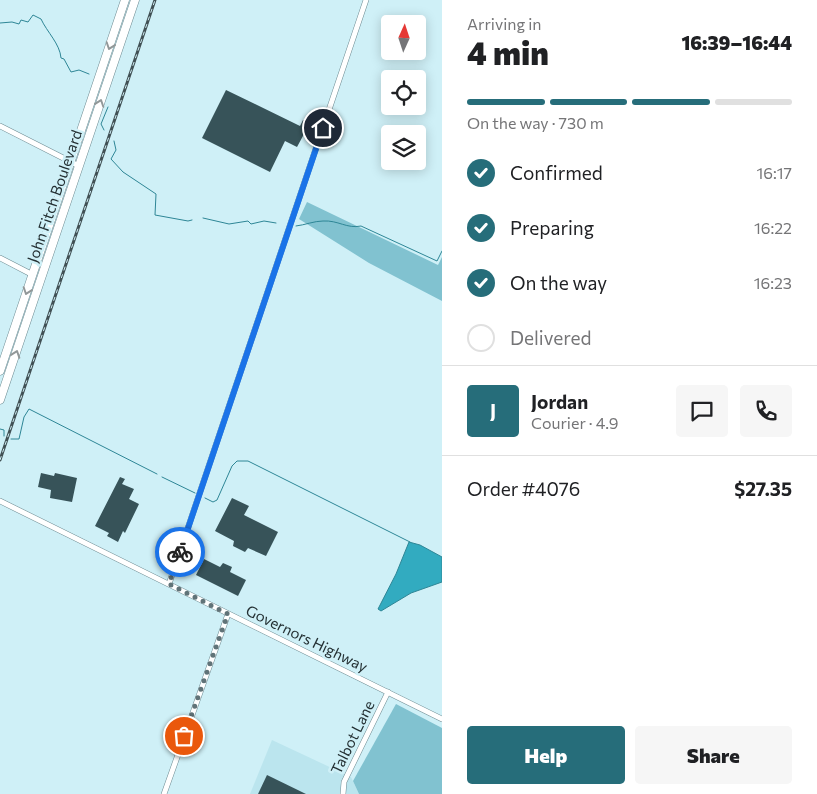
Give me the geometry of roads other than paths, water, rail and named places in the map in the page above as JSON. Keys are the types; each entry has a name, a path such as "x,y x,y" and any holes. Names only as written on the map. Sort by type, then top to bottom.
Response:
{"highway":[{"name":"John Fitch Boulevard","path":"0,372 125,0"},
{"name":"John Fitch Boulevard","path":"0,400 135,0"}],"street":[{"path":"169,584 366,0"},
{"path":"0,126 79,166"},
{"path":"0,258 32,275"},
{"name":"Governors Highway","path":"0,501 442,719"},
{"path":"164,794 228,614"},
{"name":"Talbot Lane","path":"344,794 344,782 388,692"}],"waterway":[{"path":"0,23 12,22 19,24 21,20 28,22 33,15 41,19 56,43 61,58 64,59 71,72 79,70 89,74"},
{"path":"104,130 101,124 108,107"},
{"path":"114,141 116,150 111,159 123,172 156,194 155,215 188,221 192,220"},
{"path":"203,218 229,224 248,221 251,224 264,221 276,223"},
{"path":"296,226 323,221 356,227 361,226 437,261 442,251"},
{"path":"11,439 19,439 24,417 29,409 157,474"},
{"path":"0,429 4,430 4,436"},
{"path":"205,498 213,502 217,500 232,466 237,461 248,461 410,542"},
{"path":"162,477 195,493"}],"railway":[{"path":"0,460 155,0"}]}
